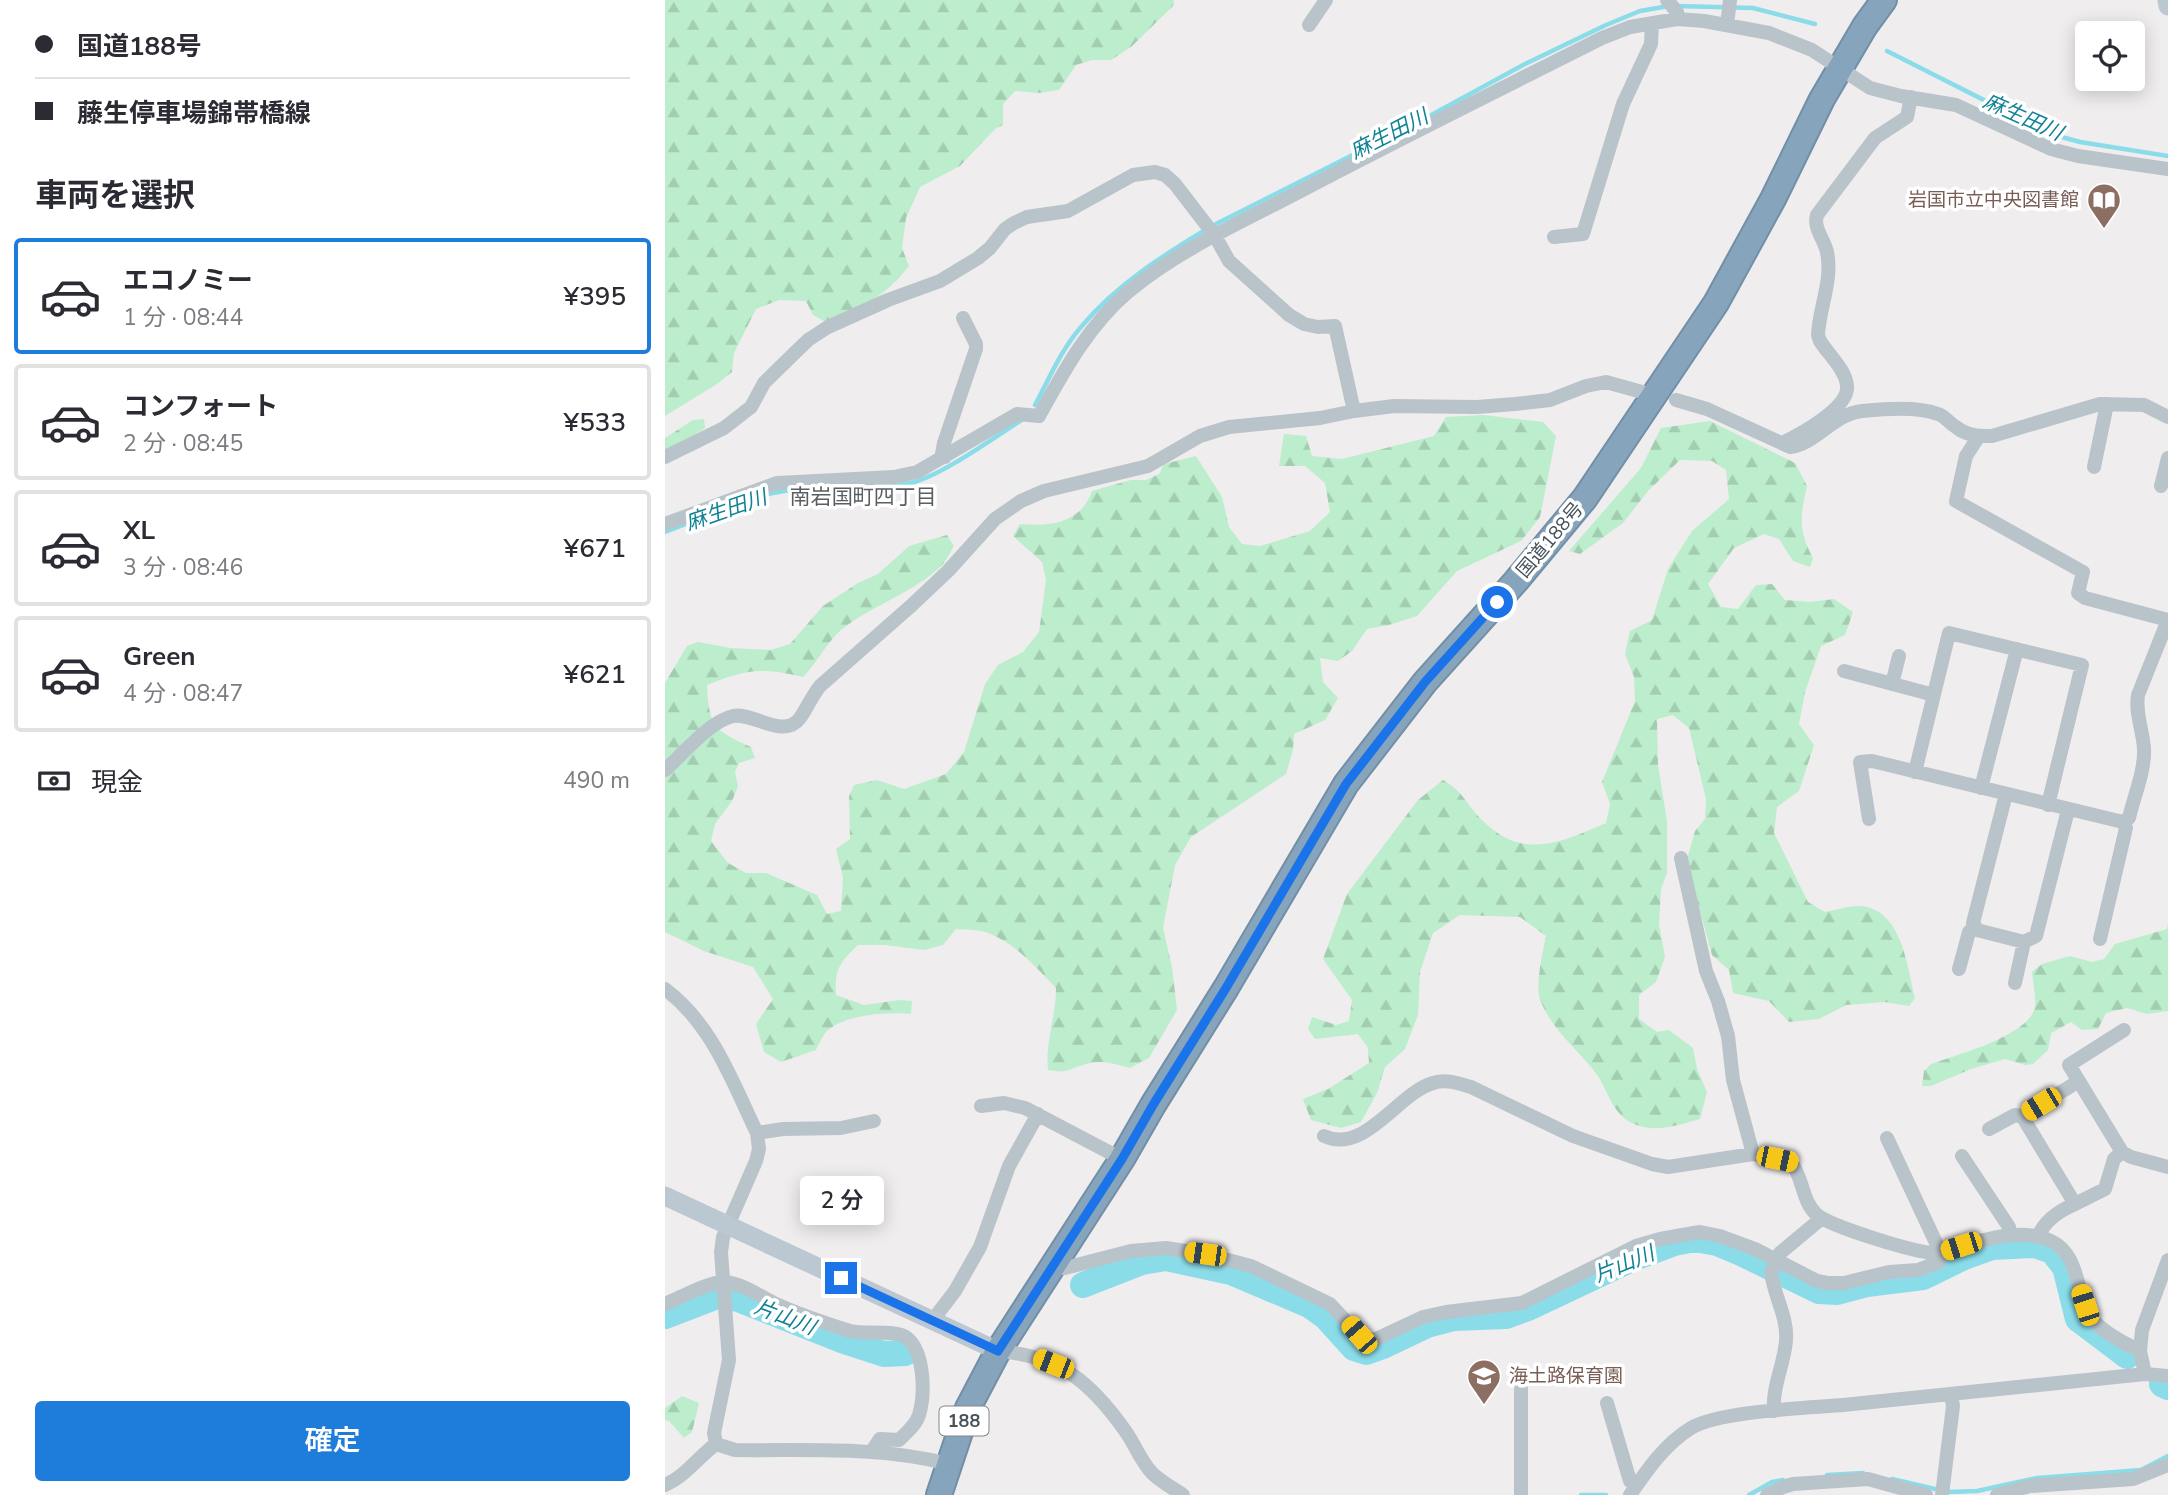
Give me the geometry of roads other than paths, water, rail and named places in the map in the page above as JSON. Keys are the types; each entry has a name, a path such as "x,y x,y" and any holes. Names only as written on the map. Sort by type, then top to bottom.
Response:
{"highway":[{"name":"国道188号","path":"939,1495 968,1409 998,1351 1122,1159 1346,784 1425,682 1584,498 1716,303 1742,259 1840,67 1884,0"}],"main road":[{"path":"2167,0 2168,6"},
{"path":"665,1196 998,1351"}],"street":[{"path":"1309,25 1326,0"},
{"path":"1667,0 1677,12 1678,19"},
{"path":"1727,25 1730,0"},
{"path":"665,524 777,483 894,477 917,472 1017,414 1039,416 1079,345 1099,320 1128,292 1165,264 1602,38 1630,27 1678,19 1769,33 1812,50 1870,88 1956,105 2051,149 2078,156 2168,169"},
{"path":"1554,237 1583,234 1623,104 1651,44 1652,23"},
{"path":"1782,443 1828,414 1843,401 1847,388 1843,375 1819,341 1828,274 1827,251 1815,222 1817,215 1875,138 1907,117 1911,97"},
{"path":"665,457 724,428 751,407 772,374 808,340 828,327 888,300 940,281 978,258 1005,229 1027,217 1068,211 1133,175 1155,172 1165,175 1175,184 1215,236 1229,261 1289,315 1311,326 1335,326 1354,411"},
{"path":"945,457 942,454 944,443 976,349 963,318"},
{"path":"665,770 718,723 730,717 741,715 783,727 794,723 820,686 912,605 995,519 1021,501 1044,491 1148,466 1200,436 1229,427 1319,418 1394,406 1477,407 1550,400 1586,386 1606,382 1642,392"},
{"path":"1676,400 1707,409 1790,447 1800,446 1843,416 1860,411 1915,410 1935,413 1945,417 1962,431 1979,436 1992,436 2075,410 2107,404 2144,405 2168,417"},
{"path":"2094,467 2107,404"},
{"path":"1869,819 1860,762 1872,761 2067,810 2123,822 2129,818 2143,761 2144,747 2136,706 2138,695 2168,620 2085,598 2078,593 2083,572 1956,501 1966,456 1979,436"},
{"path":"2161,486 2168,458"},
{"path":"1915,772 1949,633 2082,665 2047,805"},
{"path":"1981,788 2017,649"},
{"path":"1892,684 1899,656"},
{"path":"1844,671 1934,695"},
{"path":"2006,794 1973,923 1977,930 2024,942 2036,936 2067,810"},
{"path":"2100,939 2126,828 2123,822"},
{"path":"1681,858 1706,971 1728,1036 1733,1080 1752,1154"},
{"path":"1959,969 1969,932 1975,926"},
{"path":"2015,983 2024,942"},
{"path":"665,989 694,1014 708,1033 757,1133 759,1149 728,1226 721,1252 729,1360 714,1433 716,1444"},
{"path":"2124,1030 2069,1065 2122,1152 2168,1167"},
{"path":"1324,1136 1334,1141 1359,1134 1368,1130 1416,1092 1433,1083 1453,1081 1573,1136 1652,1164 1668,1167 1752,1154 1791,1162 1797,1170 1809,1205 1822,1218 1917,1252 1939,1253 2010,1234 2052,1241 2064,1251 2072,1265 2090,1316 2099,1326 2140,1351"},
{"path":"1989,1129 2015,1115 2022,1116 2079,1081"},
{"path":"981,1106 1004,1103 1025,1108 1122,1159"},
{"path":"932,1321 955,1291 980,1247 1009,1166 1038,1114"},
{"path":"2022,1116 2075,1204"},
{"path":"757,1133 783,1129 841,1128 874,1121"},
{"path":"1053,1267 1065,1268 1131,1251 1166,1248 1226,1259 1251,1266 1330,1304 1359,1335 1369,1340 1423,1317 1522,1303 1636,1246 1700,1232 1720,1236 1774,1264 1817,1280 1844,1283 1889,1272 1918,1270 1939,1262 1938,1247 1887,1138"},
{"path":"2038,1237 2040,1230 2061,1210 2105,1189 2114,1159 2122,1152"},
{"path":"1962,1156 2009,1227 2010,1234"},
{"path":"1774,1264 1822,1218"},
{"path":"2145,1374 2140,1351 2142,1329 2168,1260"},
{"path":"1774,1264 1786,1321 1786,1343 1777,1379 1774,1411"},
{"path":"665,1304 715,1283 726,1293"},
{"path":"726,1293 745,1287 775,1303 852,1332 879,1335 894,1333 905,1336 911,1342 923,1376 919,1415 899,1440 880,1439 872,1451"},
{"path":"998,1351 1025,1353 1053,1364 1094,1390 1126,1432 1150,1470 1183,1495"},
{"path":"1633,1491 1672,1443 1692,1428 1708,1421 1774,1411 2145,1374 2168,1376"},
{"path":"1521,1389 1521,1495"},
{"path":"1942,1495 1953,1406 1951,1395"},
{"path":"1607,1403 1633,1491"},
{"path":"716,1444 735,1450 872,1451 949,1464"},
{"path":"665,1485 682,1476 699,1457 716,1444"},
{"path":"1997,1495 2030,1486 2051,1489 2133,1479 2168,1465"},
{"path":"1767,1495 1793,1484 1868,1479 1926,1495"}],"waterway":[{"name":"麻生田川","path":"1035,405 1061,355 1095,311 1142,271 1177,248 1212,226 1424,119 1525,64 1640,11 1669,6"},
{"name":"麻生田川","path":"1677,6 1753,8 1815,24"},
{"name":"麻生田川","path":"1887,51 2051,134 2080,142 2168,156"},
{"name":"麻生田川","path":"764,495 800,489 910,483 952,465 1023,419"},
{"name":"麻生田川","path":"665,532 694,521"},
{"name":"片山川","path":"1083,1285 1142,1262 1166,1258 1231,1272 1309,1305 1326,1317 1354,1348 1366,1352 1427,1325 1454,1318 1506,1316 1634,1258 1674,1243 1695,1239 1717,1243 1741,1253 1819,1291 1837,1292 1867,1284 1923,1277 1992,1247 2035,1245 2052,1251 2065,1267 2078,1319 2127,1356"},
{"name":"片山川","path":"665,1316 717,1296 738,1299 884,1354 905,1353"},
{"name":"片山川","path":"2162,1384 2168,1387"},
{"path":"1892,1479 1948,1492 1977,1491 2037,1478 2141,1470 2168,1456"},
{"path":"1827,1475 1863,1473"},
{"path":"1749,1495 1772,1482 1783,1480"},
{"path":"1581,1495 1606,1495"}],"place":[{"name":"岩国市立中央図書館","path":"2104,230"},
{"name":"海土路保育園","path":"1484,1406"}],"district":[{"name":"南岩国町四丁目","path":"863,497"}]}
